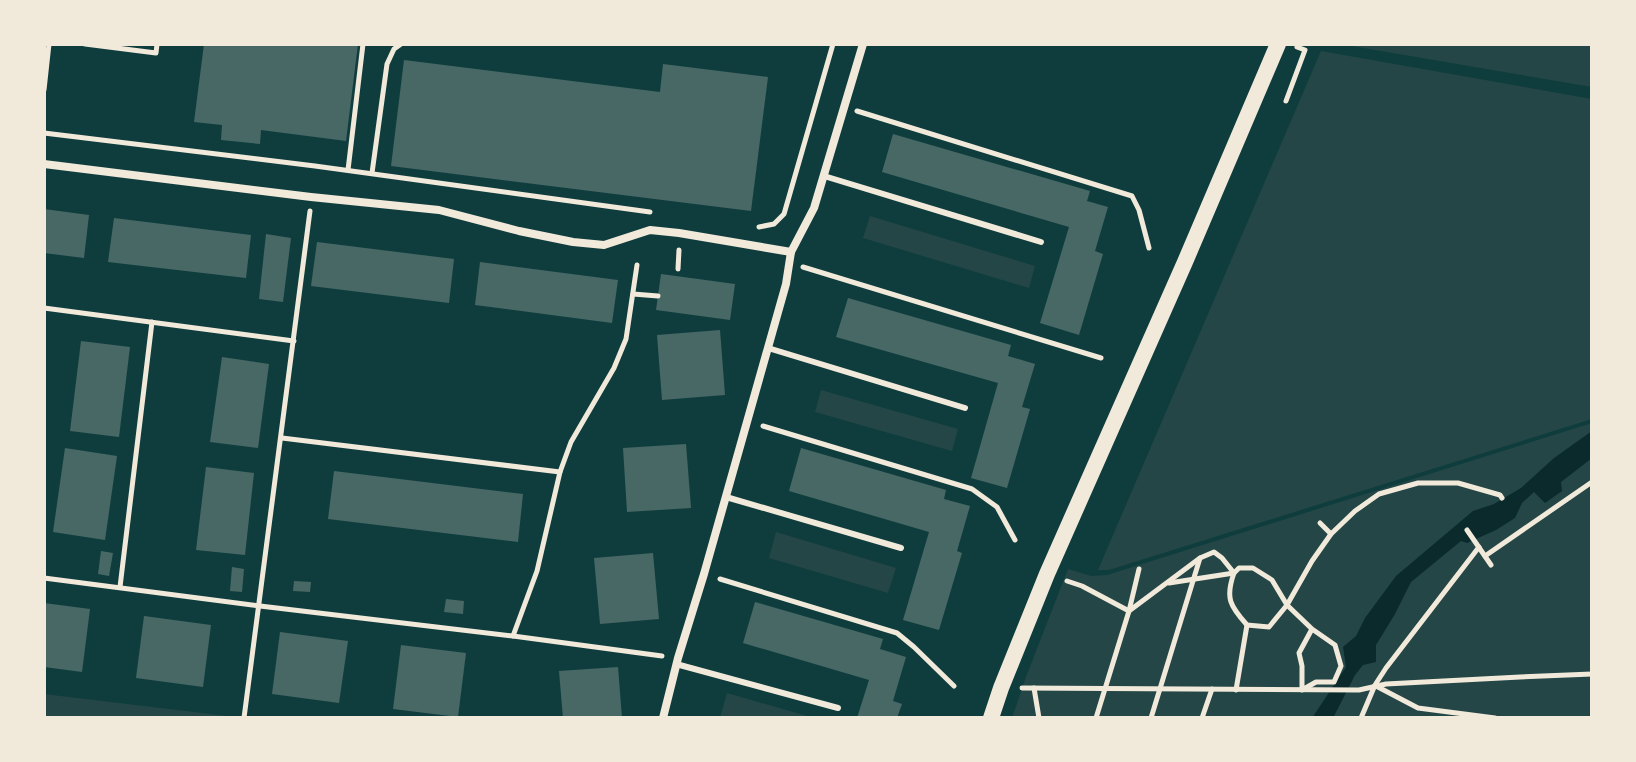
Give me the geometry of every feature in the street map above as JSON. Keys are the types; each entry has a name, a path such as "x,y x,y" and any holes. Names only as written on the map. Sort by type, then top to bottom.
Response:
{"main road":[{"path":"991,718 1047,574 1278,44"}],"street":[{"path":"663,718 786,284 791,252 814,208 863,44"},
{"path":"44,164 439,210 573,242 604,245 650,230 791,252"}],"lane":[{"path":"824,176 1041,242"},
{"path":"768,348 965,408"},
{"path":"726,497 901,548"},
{"path":"677,661 838,708"}],"path":[{"path":"44,90 49,44"},
{"path":"85,44 156,53 157,44"},
{"path":"348,170 363,44"},
{"path":"372,173 387,64 394,49 401,44"},
{"path":"745,225 761,227 774,224 784,214 833,44"},
{"path":"1286,101 1305,50"},
{"path":"845,107 1132,196 1149,248"},
{"path":"44,133 372,173 652,212"},
{"path":"244,718 311,197"},
{"path":"789,262 1101,358"},
{"path":"513,636 537,571 560,472 571,442 614,368 626,339 637,265"},
{"path":"633,294 658,296"},
{"path":"44,308 294,341"},
{"path":"120,588 152,322"},
{"path":"748,421 972,489 997,507 1015,540"},
{"path":"282,438 560,472"},
{"path":"1485,556 1592,482"},
{"path":"1302,690 1316,682 1334,682 1341,666 1340,649 1312,629 1287,605 1272,580 1253,568 1239,568 1228,590 1234,610 1247,625 1269,627 1287,605 1331,534 1379,494 1418,483 1458,483 1502,498"},
{"path":"1320,523 1331,534"},
{"path":"1467,530 1491,565"},
{"path":"1361,718 1375,685 1479,547"},
{"path":"1129,611 1200,558 1214,552 1234,573"},
{"path":"1151,718 1200,558"},
{"path":"1096,718 1139,569"},
{"path":"1168,583 1234,573"},
{"path":"704,574 897,633 954,686"},
{"path":"44,578 513,636 677,661"},
{"path":"1082,586 1129,611"},
{"path":"1236,690 1247,625"},
{"path":"1302,690 1299,653 1312,629"},
{"path":"1001,688 1359,690 1375,685 1592,674"},
{"path":"1375,685 1418,708 1495,718"},
{"path":"1034,688 1039,718"},
{"path":"1202,718 1212,689"}],"shaded area":[{"path":"1340,44 1592,44 1592,87"},
{"path":"1321,51 1592,99 1592,419 1109,570 1098,570"},
{"path":"870,216 1035,266 1029,288 863,238"},
{"path":"821,390 958,429 952,451 815,412"},
{"path":"1592,423 1592,718 1012,718 1068,569 1091,576 1107,575"},
{"path":"1592,431 1592,458 1561,482 1562,491 1545,503 1534,492 1522,503 1515,518 1467,543 1461,541 1411,582 1376,645 1376,662 1363,665 1355,675 1333,718 1312,718 1346,667 1343,647 1356,636 1365,618 1396,576 1473,511 1494,504 1521,488 1554,458"},
{"path":"776,532 896,568 888,593 769,558"},
{"path":"727,693 814,718 720,718"},
{"path":"44,694 244,718 44,718"}],"building":[{"path":"204,44 358,44 346,141 261,130 260,144 221,140 222,125 194,122"},
{"path":"404,60 660,92 663,64 768,77 751,211 391,166"},
{"path":"893,134 1090,191 1087,201 1108,207 1095,251 1103,254 1079,335 1040,323 1069,227 882,172"},
{"path":"44,209 89,215 84,258 44,253"},
{"path":"114,218 251,235 246,278 108,262"},
{"path":"266,234 291,238 283,302 259,299"},
{"path":"317,242 454,259 449,303 311,286"},
{"path":"480,262 618,280 612,323 475,305"},
{"path":"661,274 735,284 730,320 656,310"},
{"path":"848,298 1011,345 1008,356 1035,364 1022,407 1030,409 1007,488 971,478 998,383 836,337"},
{"path":"720,330 725,395 662,400 657,335"},
{"path":"81,341 130,347 119,437 70,431"},
{"path":"222,357 269,364 258,448 210,442"},
{"path":"686,444 691,508 627,512 623,448"},
{"path":"65,448 117,456 105,540 53,532"},
{"path":"801,448 946,490 944,499 970,506 957,551 962,553 939,630 903,620 929,532 789,491"},
{"path":"206,467 254,473 245,555 196,550"},
{"path":"334,471 523,494 518,542 328,519"},
{"path":"101,551 113,553 109,576 98,574"},
{"path":"653,553 659,619 600,624 594,558"},
{"path":"232,567 244,569 242,592 230,591"},
{"path":"294,581 311,582 310,592 293,591"},
{"path":"446,599 464,601 463,614 444,612"},
{"path":"755,602 883,639 880,649 906,657 893,701 902,704 897,718 857,718 869,680 743,643"},
{"path":"44,603 90,609 82,672 44,667"},
{"path":"144,616 211,625 203,687 136,678"},
{"path":"280,632 348,641 339,703 272,694"},
{"path":"401,645 466,653 458,717 393,709"},
{"path":"618,667 622,718 563,718 559,671"}]}
